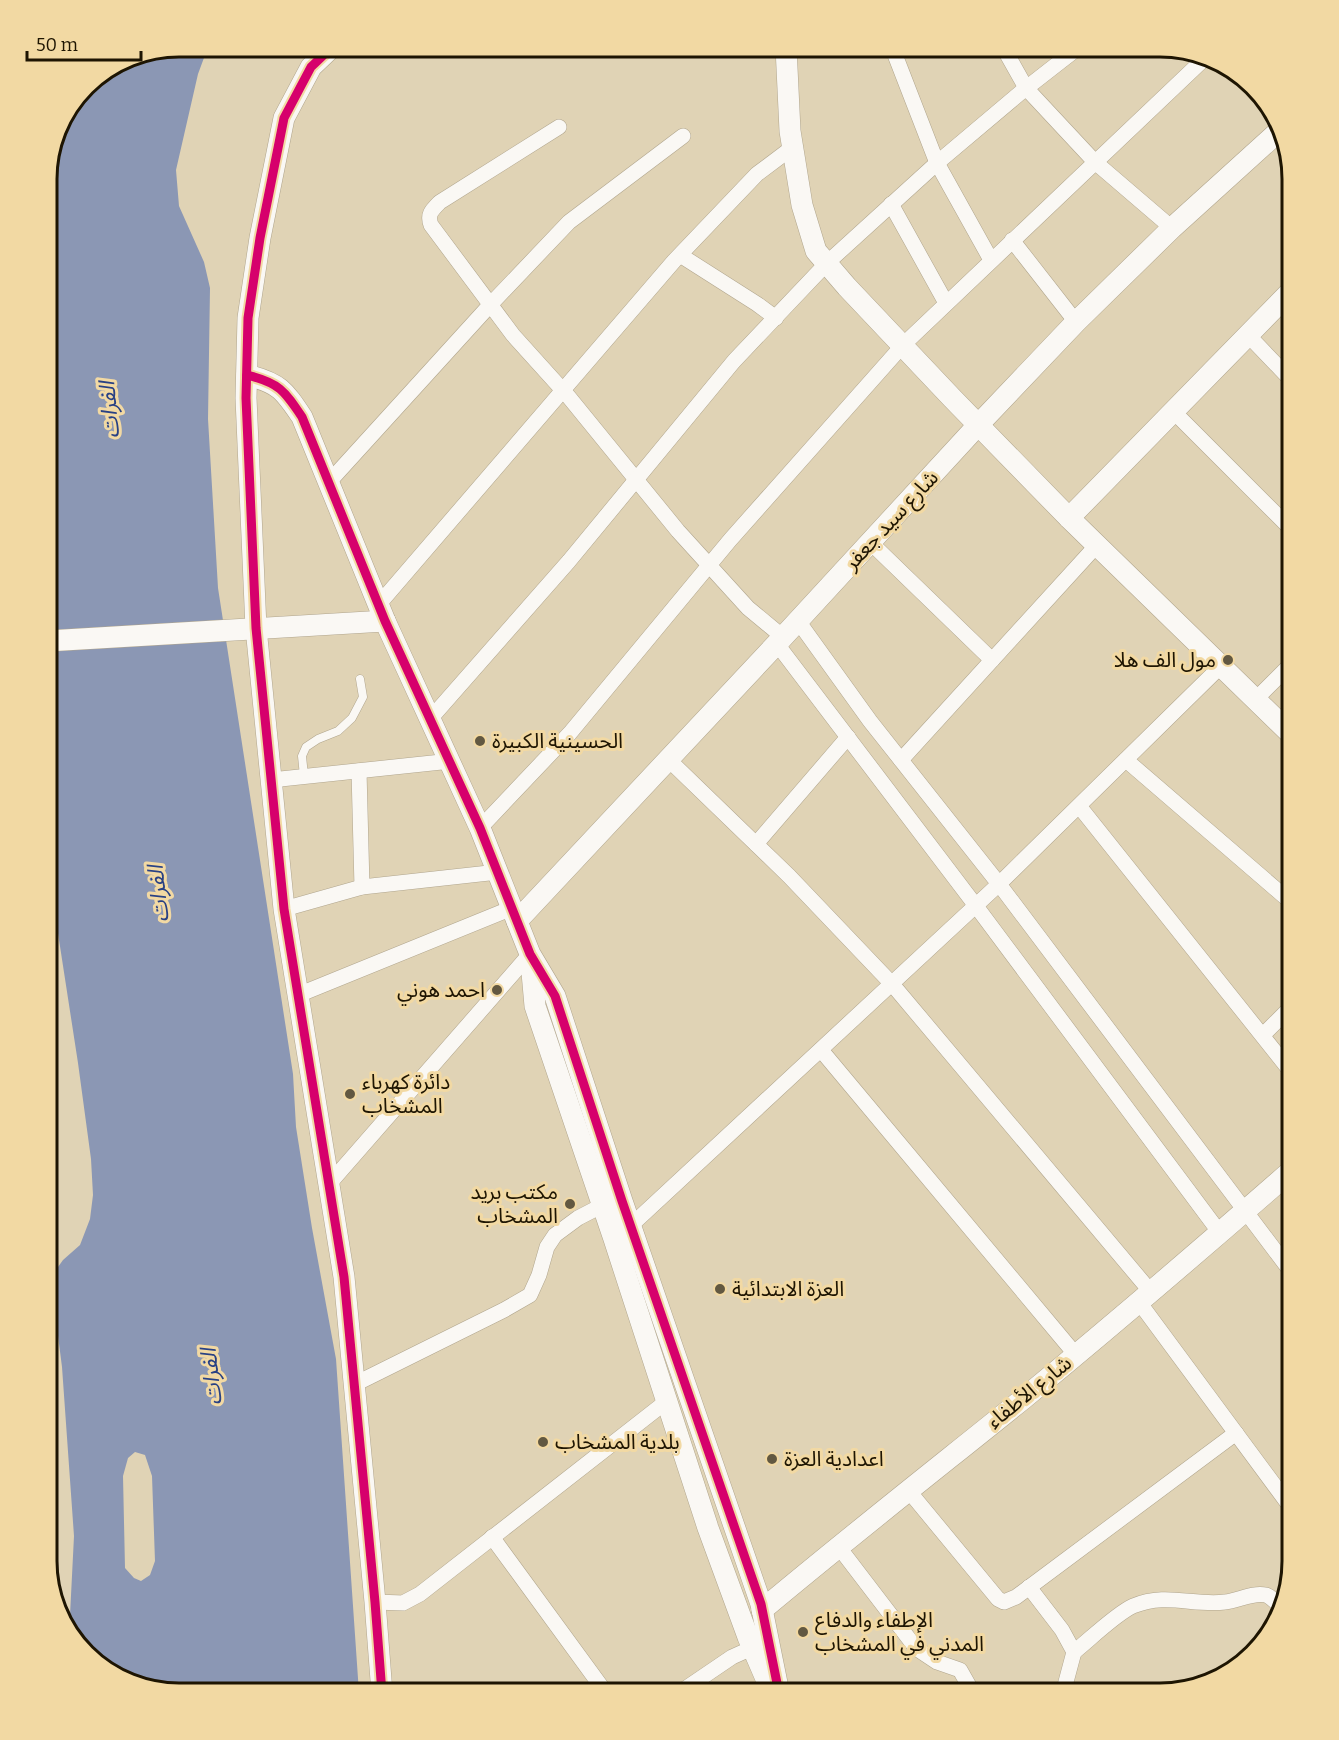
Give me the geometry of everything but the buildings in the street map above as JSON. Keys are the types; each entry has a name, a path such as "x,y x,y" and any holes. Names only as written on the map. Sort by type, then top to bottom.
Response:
{"street":[{"path":"321,57 311,67 284,118 260,238 248,318 245,628 271,780 285,909 298,995 344,1277 381,1683"},
{"path":"787,57 793,147 802,205 816,251 1070,518 1282,724"},
{"path":"896,57 937,163 991,260"},
{"path":"1009,57 1026,88 1095,162 1172,228"},
{"path":"431,718 569,561 734,362 827,263 937,163 1066,57"},
{"path":"480,828 570,734 709,565 903,345 1199,64"},
{"path":"559,127 440,202 430,212 431,225 490,305 678,531 780,640 848,737 1220,1233"},
{"path":"329,482 569,222 683,136"},
{"name":"شارع سيد جعفر","path":"515,915 669,760 1076,322 1172,228 1273,136"},
{"path":"57,639 245,628 382,612 563,391 680,255 757,174 793,147"},
{"path":"891,204 946,303"},
{"path":"1012,240 1076,322"},
{"path":"680,255 776,318"},
{"path":"1070,518 1282,301"},
{"path":"1248,335 1282,370"},
{"path":"247,375 276,384 288,396 302,417 382,612 480,828 530,954 555,996 762,1610 777,1683"},
{"path":"1173,411 1282,519"},
{"path":"870,542 992,660"},
{"path":"901,760 1097,545"},
{"path":"798,621 870,721 999,884 1282,1258"},
{"path":"614,1239 631,1226 976,906 1221,666"},
{"path":"1256,699 1282,674"},
{"path":"756,844 848,737"},
{"path":"669,760 789,876 892,984 1145,1297 1236,1433 1282,1494"},
{"path":"1126,760 1282,894"},
{"path":"271,780 451,761"},
{"path":"359,771 362,887"},
{"path":"1079,806 1282,1059"},
{"path":"285,909 362,887 498,872"},
{"path":"298,995 515,915"},
{"path":"329,1184 530,954"},
{"path":"530,954 535,1006 603,1205 708,1528 767,1683"},
{"path":"1263,1035 1282,1017"},
{"path":"821,1050 1076,1355"},
{"name":"شارع الأطفاء","path":"762,1610 1076,1355 1282,1179"},
{"path":"353,1385 530,1295 539,1275 547,1246 551,1241 578,1218 603,1205"},
{"path":"375,1602 403,1603 412,1600 667,1401"},
{"path":"908,1490 998,1599 1004,1602 1029,1587 1236,1433"},
{"path":"492,1537 598,1683"},
{"path":"838,1546 916,1648 937,1662 960,1670 967,1683"},
{"path":"1029,1587 1062,1630 1074,1652"},
{"path":"1065,1683 1074,1652 1132,1606 1176,1598 1205,1603 1226,1602 1254,1594 1267,1595 1274,1601"},
{"path":"694,1683 732,1657 752,1648"}],"lane":[{"path":"304,776 302,756 306,747 338,731 352,718 363,697 360,679"}],"water":[{"name":"الفرات","path":"171,57 204,57 198,74 176,170 179,206 204,262 210,288 208,419 218,588 293,1074 296,1127 336,1359 358,1683 180,1683 148,1679 118,1667 105,1658 87,1641 70,1615 74,1536 62,1367 57,1328 57,1268 80,1245 90,1219 93,1195 91,1159 57,927 57,171 61,148 70,125 82,105 99,87 118,73 148,61","holes":["135,1452 145,1455 152,1476 155,1561 150,1575 141,1581 134,1578 125,1568 123,1476 128,1458"]}],"cycle path":[{"path":"322,57 311,67 284,118 260,238 248,318 246,398 256,628 284,909 344,1277 381,1683"},
{"path":"247,375 267,381 280,389 302,417 385,621 480,828 530,954 555,996 622,1201 761,1604 777,1683"}],"place":[{"name":"مول الف هلا","path":"1228,660"},
{"name":"الحسينية الكبيرة","path":"480,741"},
{"name":"احمد هوني","path":"497,990"},
{"name":"دائرة كهرباء المشخاب","path":"350,1094"},
{"name":"مكتب بريد المشخاب","path":"570,1204"},
{"name":"العزة الابتدائية","path":"720,1289"},
{"name":"بلدية المشخاب","path":"543,1442"},
{"name":"اعدادية العزة","path":"772,1459"},
{"name":"الإطفاء والدفاع المدني في المشخاب","path":"803,1632"}]}
